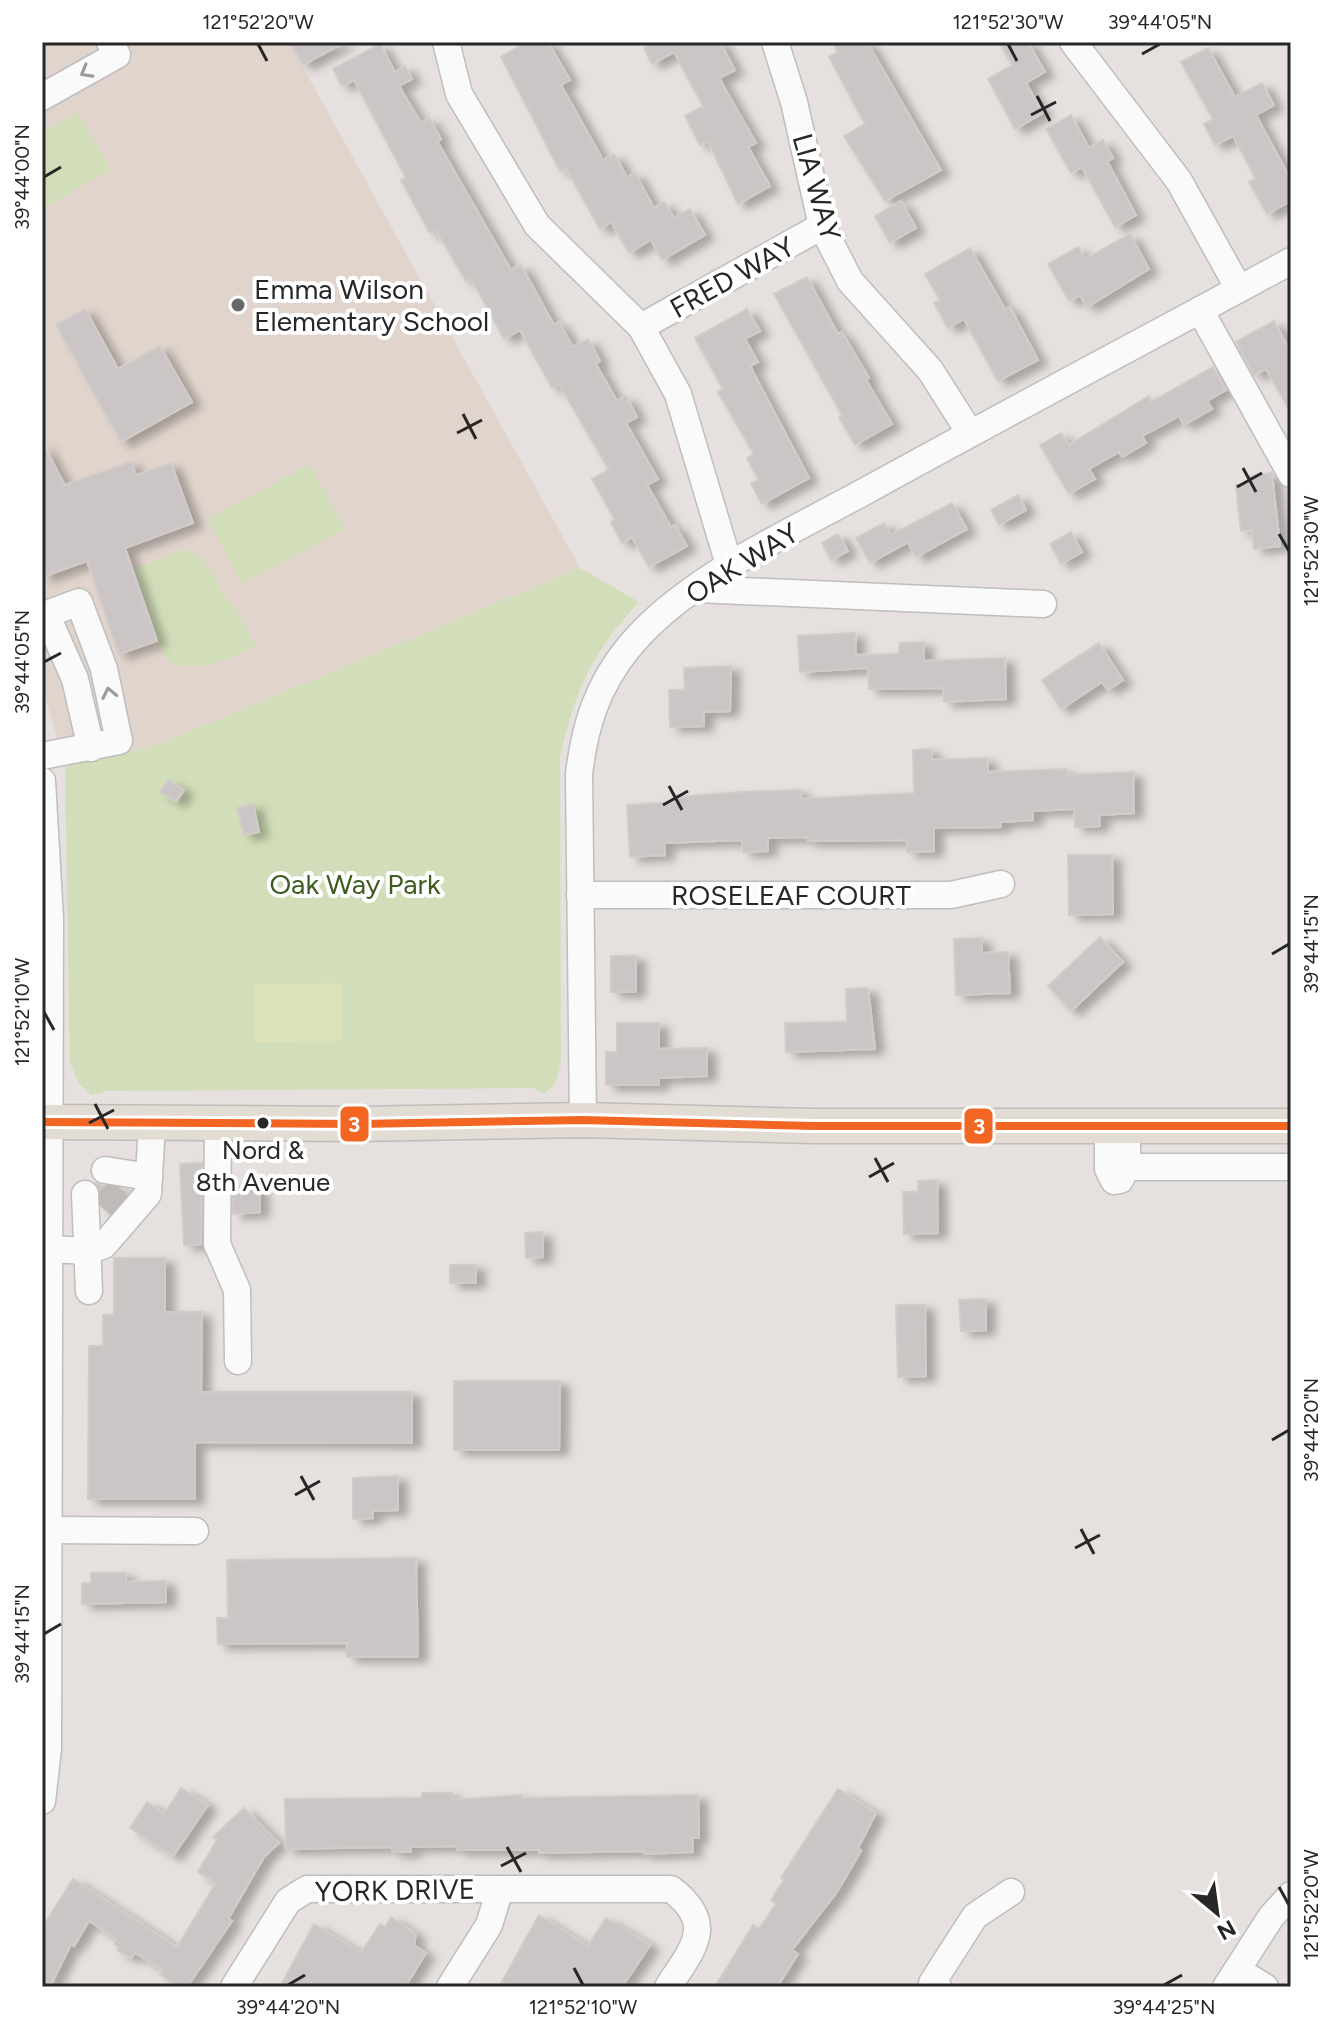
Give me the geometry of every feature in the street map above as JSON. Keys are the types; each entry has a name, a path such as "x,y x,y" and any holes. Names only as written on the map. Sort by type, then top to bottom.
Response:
{"main road":[{"path":"44,1122 583,1120 828,1126 1291,1126"}],"street":[{"path":"42,97 117,55 110,42"},
{"path":"446,42 459,94 537,225 641,327 678,394 730,568"},
{"name":"LIA WAY","path":"775,42 794,102 822,226 850,281 930,370 970,433"},
{"path":"1073,42 1179,181 1239,289"},
{"name":"FRED WAY","path":"641,327 822,226"},
{"name":"OAK WAY","path":"583,1120 579,774 587,721 600,691 630,647 661,615 730,568 970,433 1291,261"},
{"path":"1200,310 1291,474"},
{"path":"696,589 1043,604"},
{"path":"42,756 119,741 104,669 79,602 44,615"},
{"path":"42,781 50,918 44,1122 48,1249 45,1350 48,1749 42,1801"},
{"name":"ROSELEAF COURT","path":"580,895 951,895 1001,884"},
{"path":"91,1220 104,1245 148,1194 127,1177 152,1123"},
{"path":"218,1123 217,1244 237,1290 238,1361"},
{"path":"1117,1126 1108,1169 1120,1176 1218,1167 1291,1167"},
{"path":"1185,1126 1218,1167"},
{"path":"48,1249 91,1220"},
{"path":"89,1291 91,1220"},
{"path":"48,1530 195,1531"},
{"name":"YORK DRIVE","path":"234,1987 296,1893 307,1889 671,1889 689,1903 698,1922 696,1942 668,1987"},
{"path":"450,1987 489,1925 500,1889"},
{"path":"938,1987 932,1983 975,1916 1011,1892"},
{"path":"1265,1987 1231,1978 1271,1917 1291,1895"}],"shaded area":[{"name":"Emma Wilson Elementary School","path":"42,42 289,42 580,568 154,746 65,765 42,686"}],"green space":[{"path":"78,112 111,170 42,209 42,133"},
{"path":"310,464 345,529 242,584 207,519"},
{"path":"187,549 200,557 217,577 220,591 235,607 256,647 208,666 182,667 168,661 159,645 134,568"},
{"name":"Oak Way Park","path":"580,568 639,602 608,639 588,673 573,710 560,757 561,1058 552,1087 543,1094 533,1088 107,1091 91,1095 78,1083 70,1061 65,765 154,746"},
{"path":"342,983 341,1041 254,1042 253,984"}],"building":[{"path":"290,42 345,42 303,65"},
{"path":"527,42 548,42 570,80 561,85 603,160 614,154 627,177 635,173 654,208 664,202 674,218 690,209 705,235 662,260 651,240 629,253 611,222 600,229 566,168 560,171 501,57"},
{"path":"656,42 720,42 735,70 719,78 756,143 748,147 770,186 738,204 708,141 700,145 685,116 703,106 674,52 652,64 644,48"},
{"path":"832,42 867,42 941,170 885,201 844,136 865,124 829,57 838,52"},
{"path":"999,42 1028,42 1045,72 1026,83 1043,113 1015,129 988,79 1012,65"},
{"path":"380,44 395,72 405,66 412,79 399,86 421,123 429,118 441,139 437,141 511,270 521,265 554,325 559,322 573,347 588,339 600,361 596,364 617,401 626,396 637,417 626,423 658,479 647,485 671,527 675,525 687,546 649,567 632,537 622,543 611,522 615,520 592,479 609,470 559,384 552,388 520,330 504,339 471,278 466,281 436,230 430,233 401,180 406,178 354,80 342,86 333,69"},
{"path":"1208,48 1235,97 1262,83 1274,105 1256,115 1291,180 1291,201 1267,214 1249,182 1256,179 1233,136 1215,145 1204,124 1213,119 1181,62"},
{"path":"1071,115 1089,148 1103,140 1113,158 1107,161 1136,215 1115,227 1082,167 1071,173 1046,129"},
{"path":"901,201 916,228 890,243 875,216"},
{"path":"1130,234 1149,269 1087,307 1080,295 1069,301 1048,264 1078,247 1085,259"},
{"path":"970,248 1005,309 1010,307 1038,360 998,381 964,319 948,328 934,303 940,300 925,274"},
{"path":"807,277 838,334 842,332 869,378 866,380 892,424 855,445 839,417 842,415 774,294"},
{"path":"85,309 118,369 160,346 192,402 121,442 56,325"},
{"path":"747,309 760,331 745,339 758,362 750,366 809,478 762,504 751,484 759,480 747,458 754,454 718,392 723,389 695,338"},
{"path":"1274,321 1291,353 1291,413 1266,369 1254,375 1236,342"},
{"path":"1213,367 1226,390 1207,401 1212,409 1184,425 1179,416 1142,436 1146,443 1122,457 1119,452 1089,469 1095,479 1069,494 1040,445 1061,433 1069,445 1149,396 1151,402"},
{"path":"42,443 65,485 131,462 136,475 171,463 193,523 125,548 157,641 119,654 87,561 42,577"},
{"path":"1272,473 1280,546 1254,549 1252,530 1241,531 1236,485 1250,483 1249,476"},
{"path":"1018,495 1026,510 999,525 991,510"},
{"path":"952,503 967,529 916,557 908,542 870,563 856,538 884,523 891,535"},
{"path":"1071,532 1082,552 1061,564 1050,544"},
{"path":"838,534 848,551 831,560 822,543"},
{"path":"855,633 856,655 899,654 900,643 924,642 924,661 1005,658 1006,699 944,702 943,688 869,689 868,668 800,672 798,636"},
{"path":"1099,643 1123,680 1108,690 1102,682 1061,709 1042,680"},
{"path":"731,666 730,711 704,712 704,726 670,727 669,690 685,690 684,668"},
{"path":"931,749 932,760 987,758 988,772 1066,769 1067,775 1133,772 1134,813 1099,815 1100,826 1075,827 1074,809 1033,811 1033,820 1001,822 1001,827 934,828 934,851 907,852 907,840 808,841 808,837 768,838 768,851 743,852 742,840 664,843 665,855 630,857 627,805 677,802 677,797 740,792 801,790 801,799 914,793 913,750"},
{"path":"168,780 184,790 176,802 160,792"},
{"path":"253,804 259,832 244,835 237,808"},
{"path":"1068,855 1112,855 1113,914 1069,915"},
{"path":"1100,937 1123,962 1071,1011 1048,986"},
{"path":"982,938 982,953 1008,952 1010,993 956,995 954,939"},
{"path":"611,956 636,956 636,992 611,992"},
{"path":"868,988 875,1049 786,1052 785,1023 847,1022 846,989"},
{"path":"617,1023 659,1023 659,1049 707,1048 707,1076 659,1078 659,1085 606,1085 606,1052 617,1052"},
{"path":"202,1163 201,1244 184,1245 180,1164"},
{"path":"937,1180 938,1233 904,1234 903,1192 918,1192 918,1181"},
{"path":"96,1183 130,1191 110,1214 102,1207"},
{"path":"259,1185 260,1212 233,1214 233,1186"},
{"path":"543,1232 543,1257 526,1258 525,1233"},
{"path":"114,1258 165,1258 165,1312 202,1312 201,1392 412,1392 412,1443 195,1442 195,1499 88,1499 89,1346 103,1346 103,1315 114,1315"},
{"path":"450,1265 476,1265 476,1283 450,1283"},
{"path":"986,1299 986,1330 961,1331 959,1300"},
{"path":"896,1305 925,1305 926,1376 898,1377"},
{"path":"454,1381 560,1381 559,1450 454,1450"},
{"path":"398,1476 398,1510 373,1511 373,1518 353,1519 353,1478"},
{"path":"416,1558 418,1657 347,1657 347,1643 218,1644 217,1618 228,1618 227,1560"},
{"path":"91,1573 126,1573 126,1582 166,1581 166,1602 82,1604 82,1583 91,1583"},
{"path":"181,1788 208,1805 173,1856 130,1828 147,1802 164,1814"},
{"path":"838,1789 876,1813 858,1848 861,1851 837,1892 792,1950 798,1954 777,1987 715,1987 753,1925 759,1929 776,1904 771,1900 784,1880 781,1878"},
{"path":"422,1793 452,1793 452,1800 522,1795 522,1798 698,1795 699,1838 692,1838 693,1852 644,1854 644,1851 539,1853 539,1850 457,1850 457,1846 411,1847 411,1852 392,1852 392,1847 286,1849 285,1799 422,1798"},
{"path":"244,1808 279,1843 264,1857 228,1919 232,1921 187,1987 180,1987 160,1975 163,1970 135,1953 131,1958 117,1950 119,1947 114,1944 117,1939 89,1921 74,1946 71,1944 50,1987 42,1987 42,1928 73,1879 177,1947 216,1883 198,1872 217,1840 213,1837"},
{"path":"539,1915 588,1946 606,1918 650,1945 622,1987 499,1987"},
{"path":"391,1917 416,1934 414,1945 426,1953 405,1987 280,1987 314,1924 361,1953 380,1924 385,1927"}],"tunnel":[{"path":"103,1208 123,1185"}],"transit line":[{"name":"3","path":"42,1122 358,1124 583,1120 813,1126 1291,1126"}],"place":[{"name":"Emma Wilson Elementary School","path":"238,305"},
{"name":"Nord & 8th Avenue","path":"263,1123"}]}
